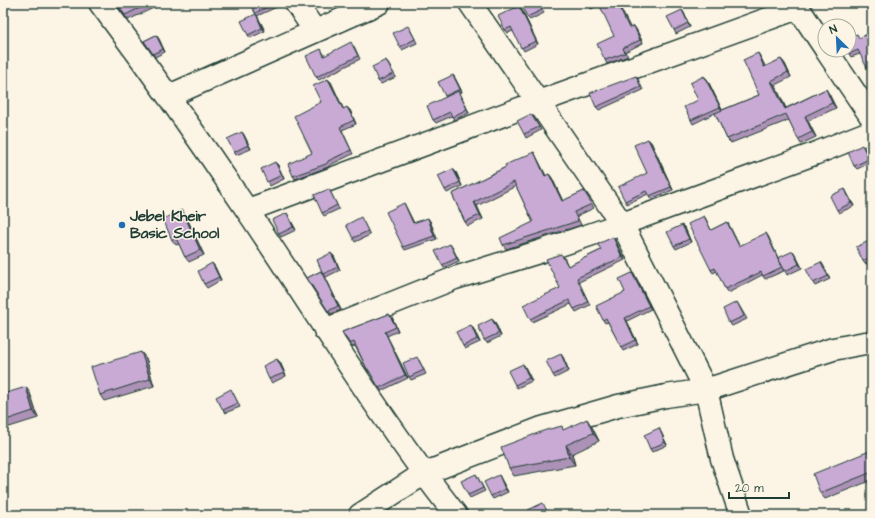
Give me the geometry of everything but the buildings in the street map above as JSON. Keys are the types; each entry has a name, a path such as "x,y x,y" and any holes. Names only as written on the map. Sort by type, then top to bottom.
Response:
{"street":[{"path":"100,3 169,96 248,210 325,330 423,474 456,515"},
{"path":"296,3 315,31"},
{"path":"169,96 378,3"},
{"path":"470,3 622,224 706,390 722,459 741,515"},
{"path":"248,210 796,6 817,36"},
{"path":"832,58 872,118"},
{"path":"325,330 455,278 622,224 814,154 872,131"},
{"path":"360,515 423,474 542,428 618,406 666,396 706,390 833,349 872,343"}],"place":[{"name":"Jebel Kheir Basic School","path":"122,225"}]}
